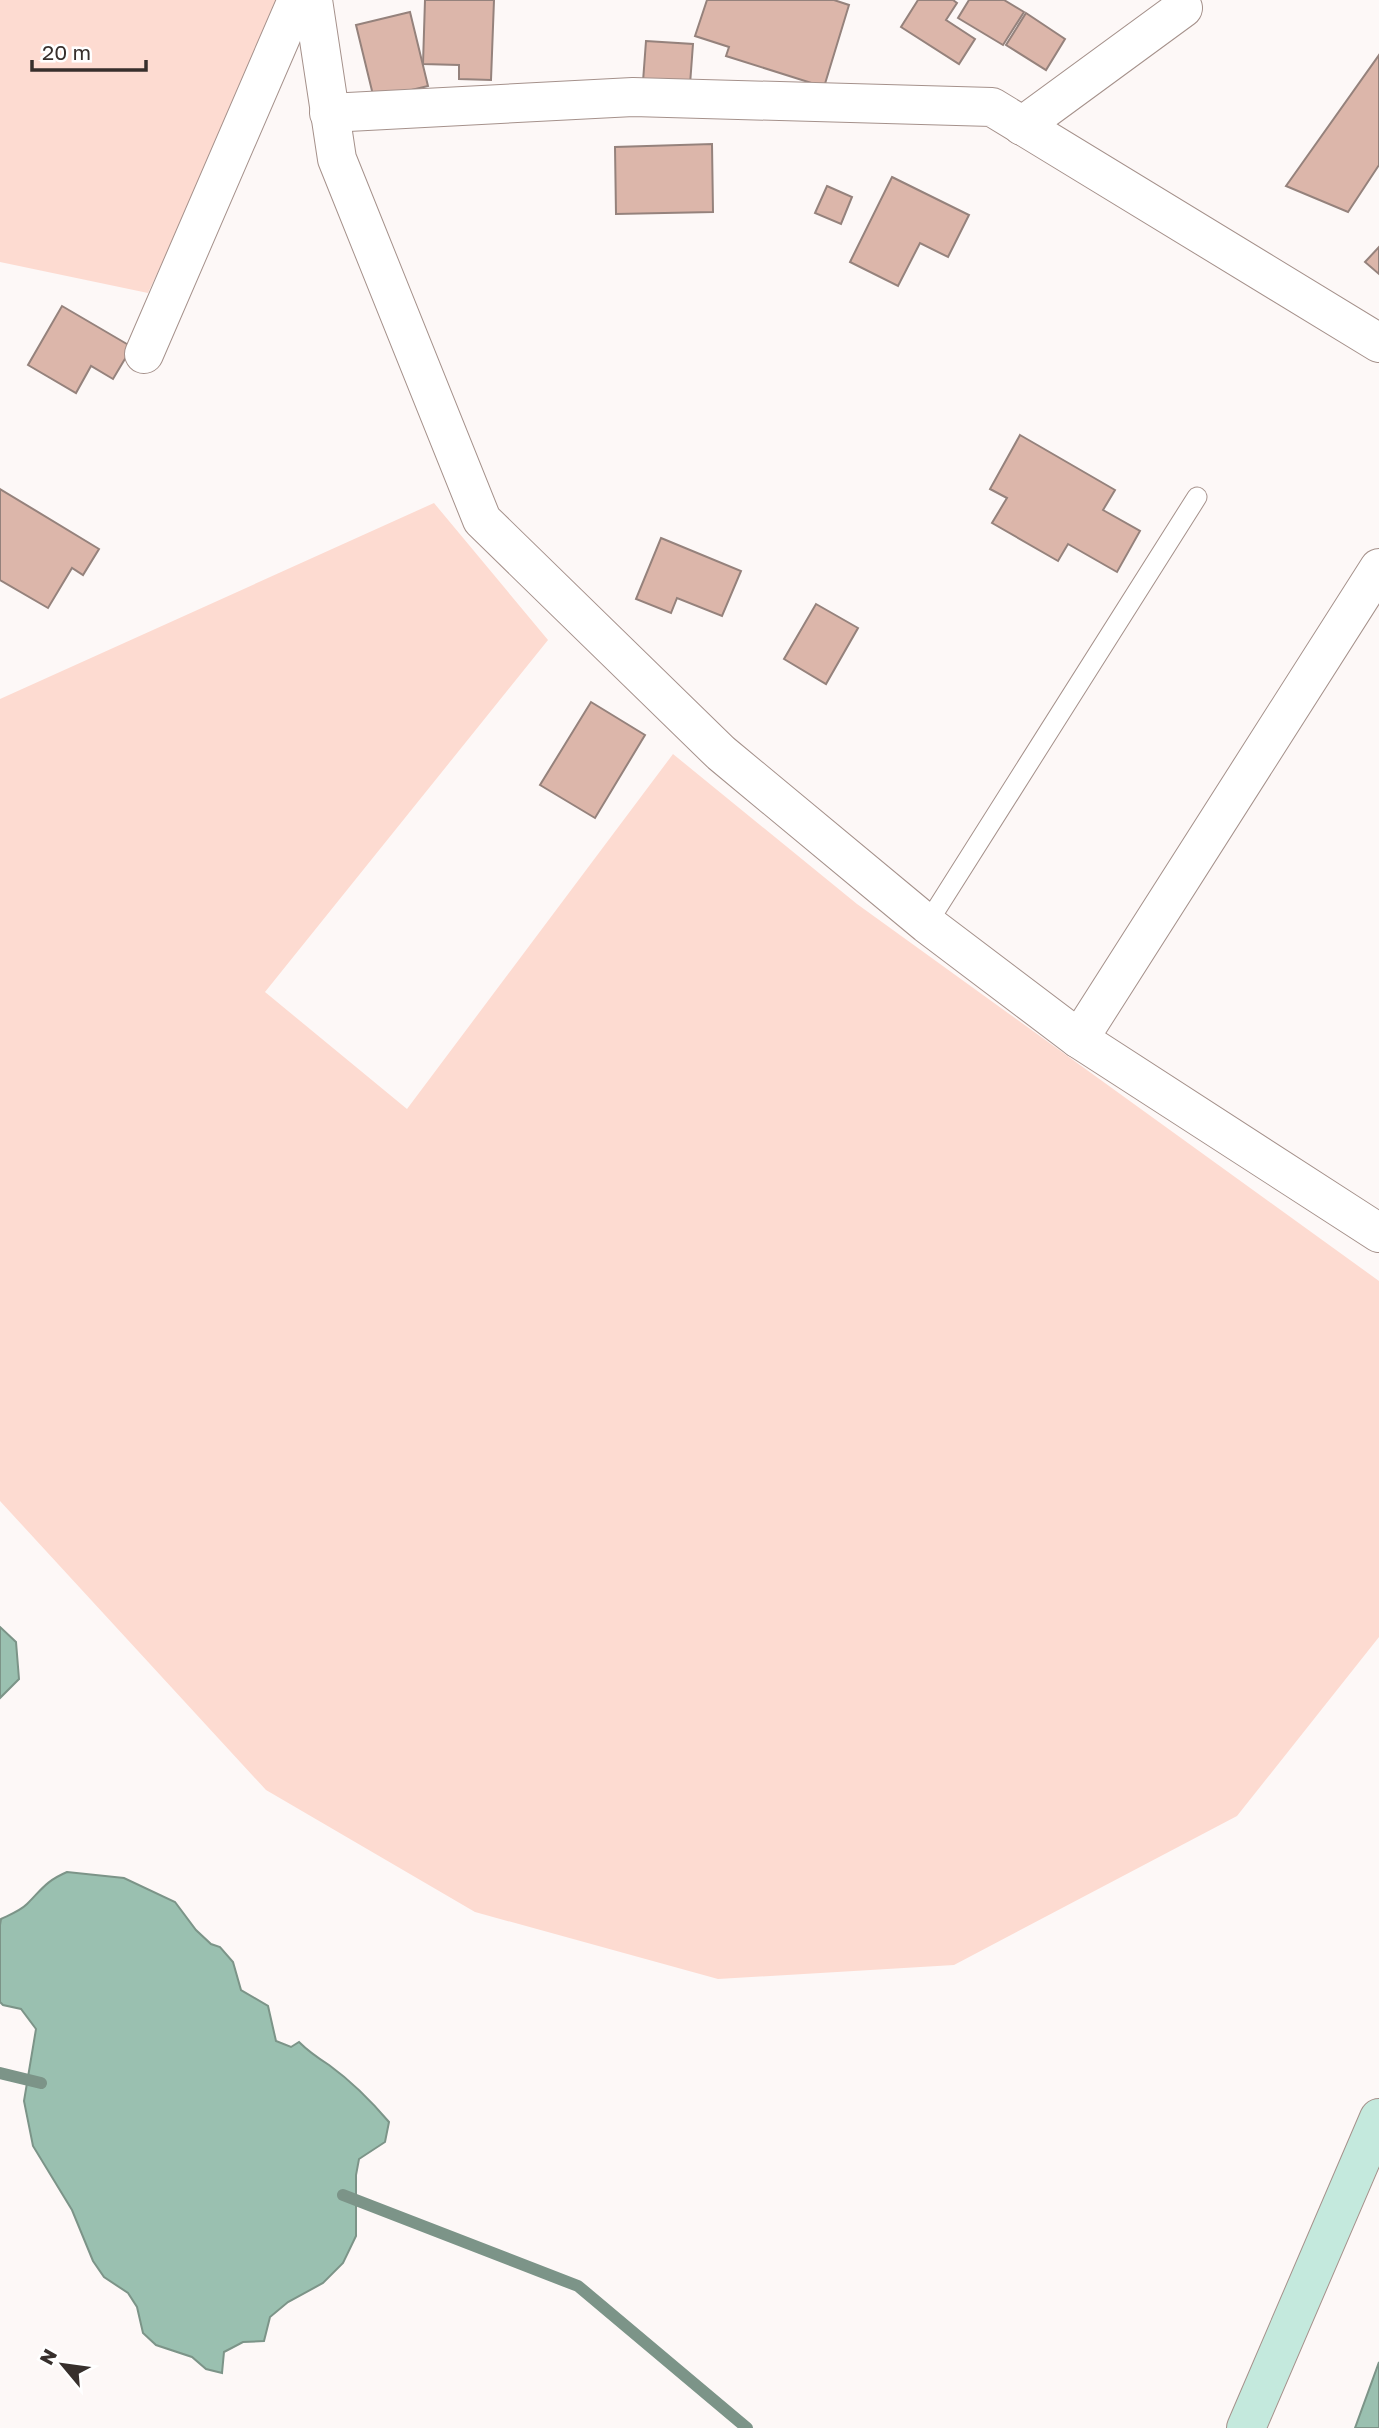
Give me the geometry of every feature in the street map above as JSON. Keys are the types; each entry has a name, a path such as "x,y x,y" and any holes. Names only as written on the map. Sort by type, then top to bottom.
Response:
{"main road":[{"path":"1246,2428 1379,2119"}],"street":[{"path":"144,354 297,0"},
{"path":"313,0 337,159 482,520 722,753 928,924 1079,1039 1379,1233"},
{"path":"1022,126 1183,8"},
{"path":"329,113 633,97 992,107 1379,343"},
{"path":"1079,1039 1379,568"}],"lane":[{"path":"928,924 1197,497"}],"shaded area":[{"path":"0,0 285,0 148,293 0,262"},
{"path":"434,503 548,640 265,992 407,1109 673,754 857,904 1379,1281 1379,1637 1237,1816 954,1965 718,1979 475,1912 266,1790 0,1501 0,699"},
{"path":"0,1627 16,1642 19,1679 0,1698"},
{"path":"67,1872 124,1878 175,1902 196,1930 211,1944 220,1947 233,1962 241,1990 268,2006 276,2041 291,2047 299,2042 353,2085 389,2122 385,2142 359,2159 356,2175 356,2236 343,2263 323,2283 288,2302 270,2317 264,2341 243,2342 224,2352 222,2373 206,2369 192,2357 156,2345 143,2333 137,2307 128,2293 104,2277 93,2261 72,2210 33,2146 24,2101 36,2029 21,2009 0,2002 0,1925 1,1919 21,1909 49,1882"},
{"path":"1379,2362 1379,2428 1355,2428"}],"building":[{"path":"425,0 494,0 491,80 459,79 459,65 423,64"},
{"path":"707,0 834,0 849,5 824,87 726,56 729,47 695,36"},
{"path":"918,0 953,0 957,3 946,20 975,39 959,64 901,27"},
{"path":"969,0 1004,0 1024,12 1003,45 958,18"},
{"path":"410,12 428,86 374,99 356,25"},
{"path":"1026,13 1065,39 1046,70 1006,45"},
{"path":"646,41 693,44 689,98 642,95"},
{"path":"1379,55 1379,165 1348,212 1286,186"},
{"path":"712,144 713,212 616,214 615,147"},
{"path":"892,177 969,215 948,257 920,243 898,286 850,262"},
{"path":"827,186 852,197 841,224 815,213"},
{"path":"1379,247 1379,274 1365,262"},
{"path":"62,306 132,347 113,379 91,366 76,393 28,365"},
{"path":"1020,435 1115,490 1103,510 1140,531 1117,572 1068,544 1058,561 992,523 1007,498 990,489"},
{"path":"0,489 99,549 83,575 72,568 48,608 0,580"},
{"path":"661,538 741,571 722,616 677,598 671,613 636,599"},
{"path":"816,604 858,628 826,684 784,659"},
{"path":"591,702 645,735 595,818 540,785"}],"waterway":[{"path":"0,2073 41,2083"},
{"path":"343,2195 578,2286 747,2428"}]}
